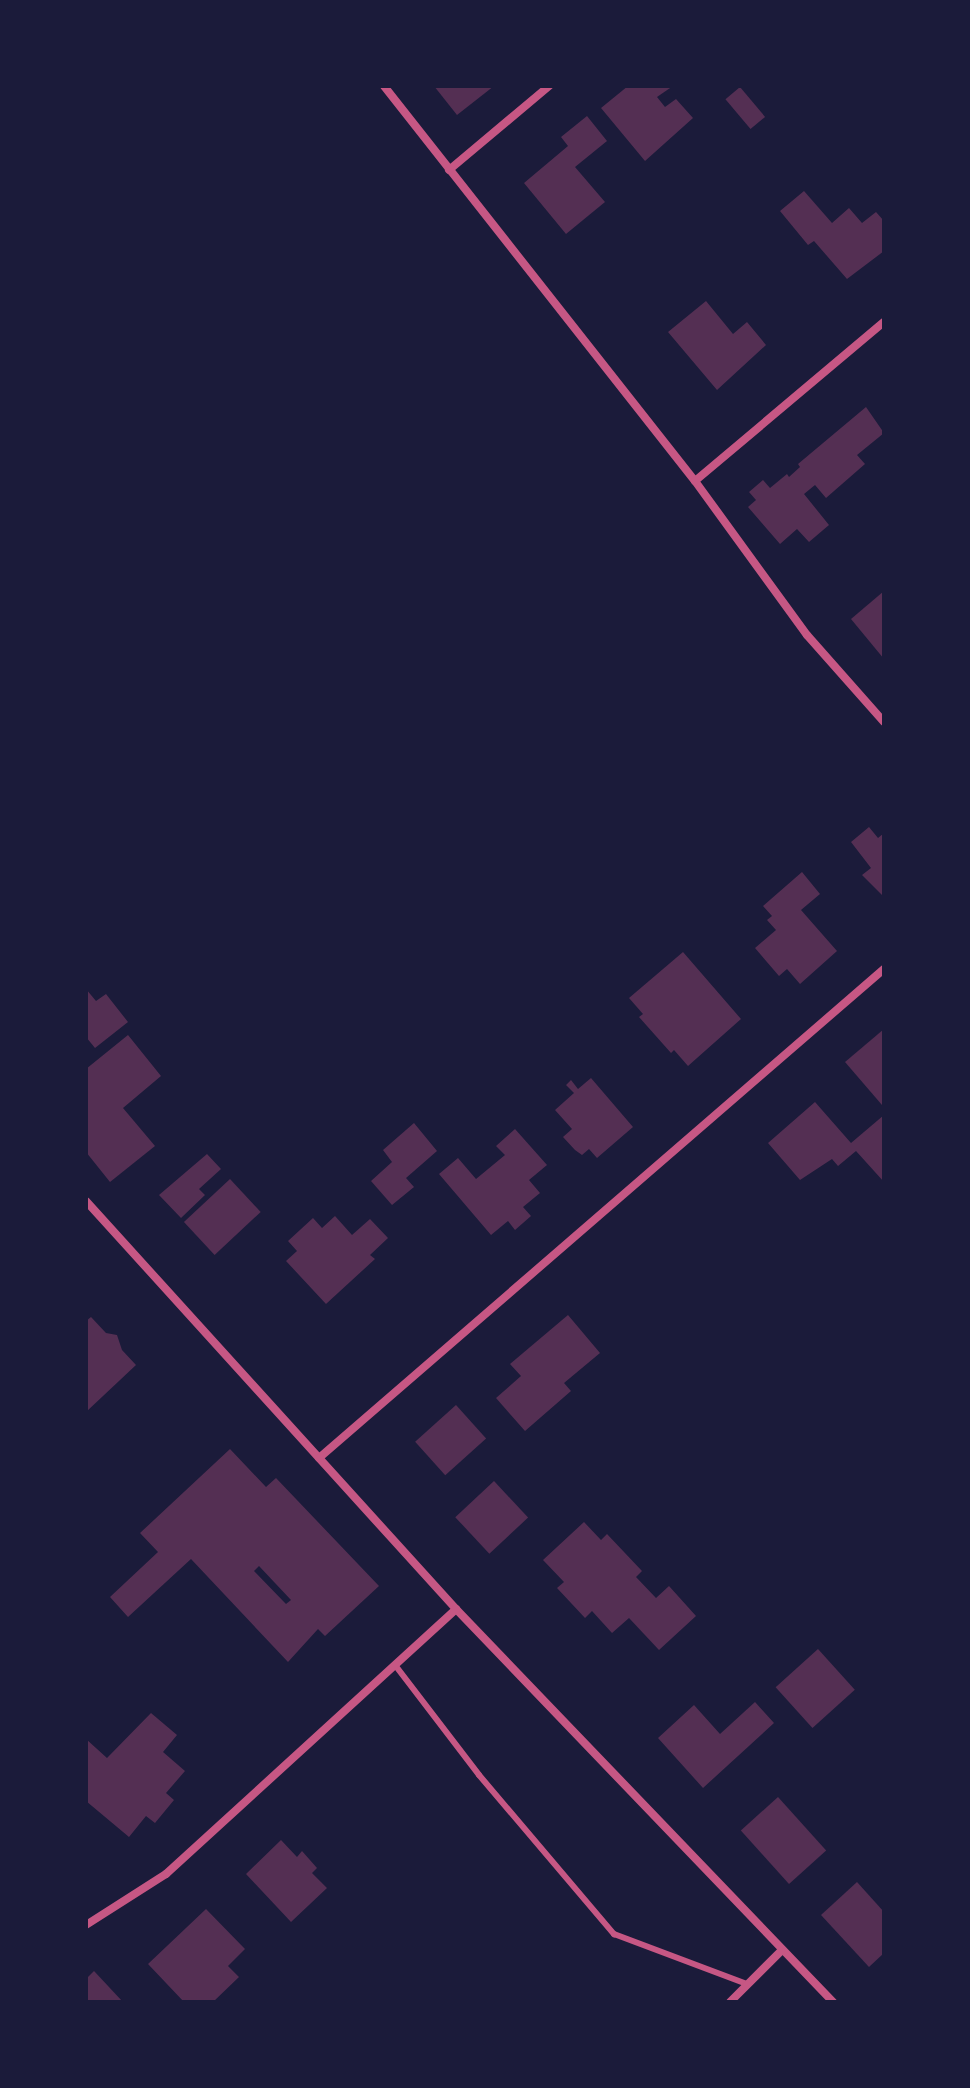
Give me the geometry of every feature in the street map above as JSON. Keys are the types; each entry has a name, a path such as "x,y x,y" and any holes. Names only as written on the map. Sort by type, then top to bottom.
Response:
{"street":[{"path":"384,86 695,481 807,635 884,722"},
{"path":"449,170 549,86"},
{"path":"695,481 884,322"},
{"path":"319,1458 884,969"},
{"path":"86,1201 456,1609 833,2002"},
{"path":"86,1925 166,1874 456,1609"},
{"path":"730,2002 781,1951"}],"lane":[{"path":"395,1665 479,1775 614,1934 747,1984"}],"building":[{"path":"434,86 494,86 457,115"},
{"path":"628,86 673,86 657,97 665,107 676,99 693,118 645,161 601,108"},
{"path":"740,87 765,117 751,129 725,99"},
{"path":"587,116 607,141 575,167 605,202 566,234 524,183 568,146 561,137"},
{"path":"804,191 832,223 849,208 862,223 876,212 884,221 884,251 847,279 814,241 808,245 780,211"},
{"path":"706,301 733,334 747,322 766,345 717,390 668,332"},
{"path":"866,407 884,433 857,455 865,464 826,498 815,485 804,494 829,525 809,542 797,529 780,544 748,507 756,500 749,492 763,480 770,488 787,474 789,477 800,467 798,464"},
{"path":"884,591 884,659 851,619"},
{"path":"869,827 878,838 884,833 884,897 862,875 871,868 851,842"},
{"path":"802,872 820,894 801,910 837,951 800,984 787,969 779,976 755,948 776,930 767,920 772,916 763,906"},
{"path":"683,952 741,1019 688,1066 674,1050 671,1053 639,1017 643,1014 629,998"},
{"path":"86,989 96,1001 106,994 128,1022 95,1048 86,1037"},
{"path":"884,1029 884,1103 882,1105 845,1062"},
{"path":"128,1035 161,1076 123,1108 155,1146 110,1182 86,1152 86,1069"},
{"path":"591,1078 633,1127 597,1158 589,1149 582,1155 563,1137 572,1129 555,1110 574,1093 566,1085 571,1080 578,1089"},
{"path":"815,1102 851,1143 884,1115 884,1182 856,1151 838,1166 832,1159 800,1180 768,1143"},
{"path":"414,1123 437,1151 406,1178 414,1187 392,1205 371,1181 392,1162 383,1150"},
{"path":"515,1129 547,1165 529,1180 540,1193 523,1207 531,1216 515,1230 508,1221 491,1235 439,1174 458,1158 476,1179 505,1155 496,1146"},
{"path":"207,1154 221,1169 199,1189 205,1195 181,1218 159,1195"},
{"path":"230,1179 261,1212 215,1255 184,1222"},
{"path":"335,1216 352,1235 370,1219 388,1238 370,1255 375,1259 326,1304 286,1261 297,1251 288,1241 313,1218 322,1228"},
{"path":"568,1315 600,1353 564,1383 571,1391 525,1431 496,1398 521,1376 510,1364"},
{"path":"91,1317 106,1333 117,1335 122,1350 136,1365 86,1412 86,1321"},
{"path":"456,1405 486,1438 445,1475 415,1442"},
{"path":"230,1449 266,1487 276,1478 379,1586 325,1636 318,1629 288,1662 191,1559 128,1617 110,1597 158,1552 140,1533","holes":["259,1566 291,1600 286,1604 254,1571"]},
{"path":"494,1481 528,1518 489,1554 455,1517"},
{"path":"584,1522 601,1540 607,1534 642,1571 636,1577 656,1598 669,1586 696,1616 659,1650 629,1618 612,1633 592,1611 585,1618 557,1588 564,1582 543,1560"},
{"path":"818,1649 855,1690 812,1728 776,1687"},
{"path":"755,1702 774,1723 703,1788 658,1738 694,1705 720,1734"},
{"path":"151,1713 177,1735 163,1752 185,1771 166,1793 174,1800 155,1823 146,1816 129,1837 86,1801 86,1739 107,1758"},
{"path":"778,1797 826,1851 789,1884 741,1830"},
{"path":"281,1840 297,1857 302,1851 317,1868 312,1873 327,1888 291,1922 246,1874"},
{"path":"857,1882 884,1912 884,1953 869,1967 821,1915"},
{"path":"206,1909 245,1949 228,1966 239,1977 213,2002 184,2002 148,1964"},
{"path":"94,1971 123,2002 86,2002 86,1979"}]}
